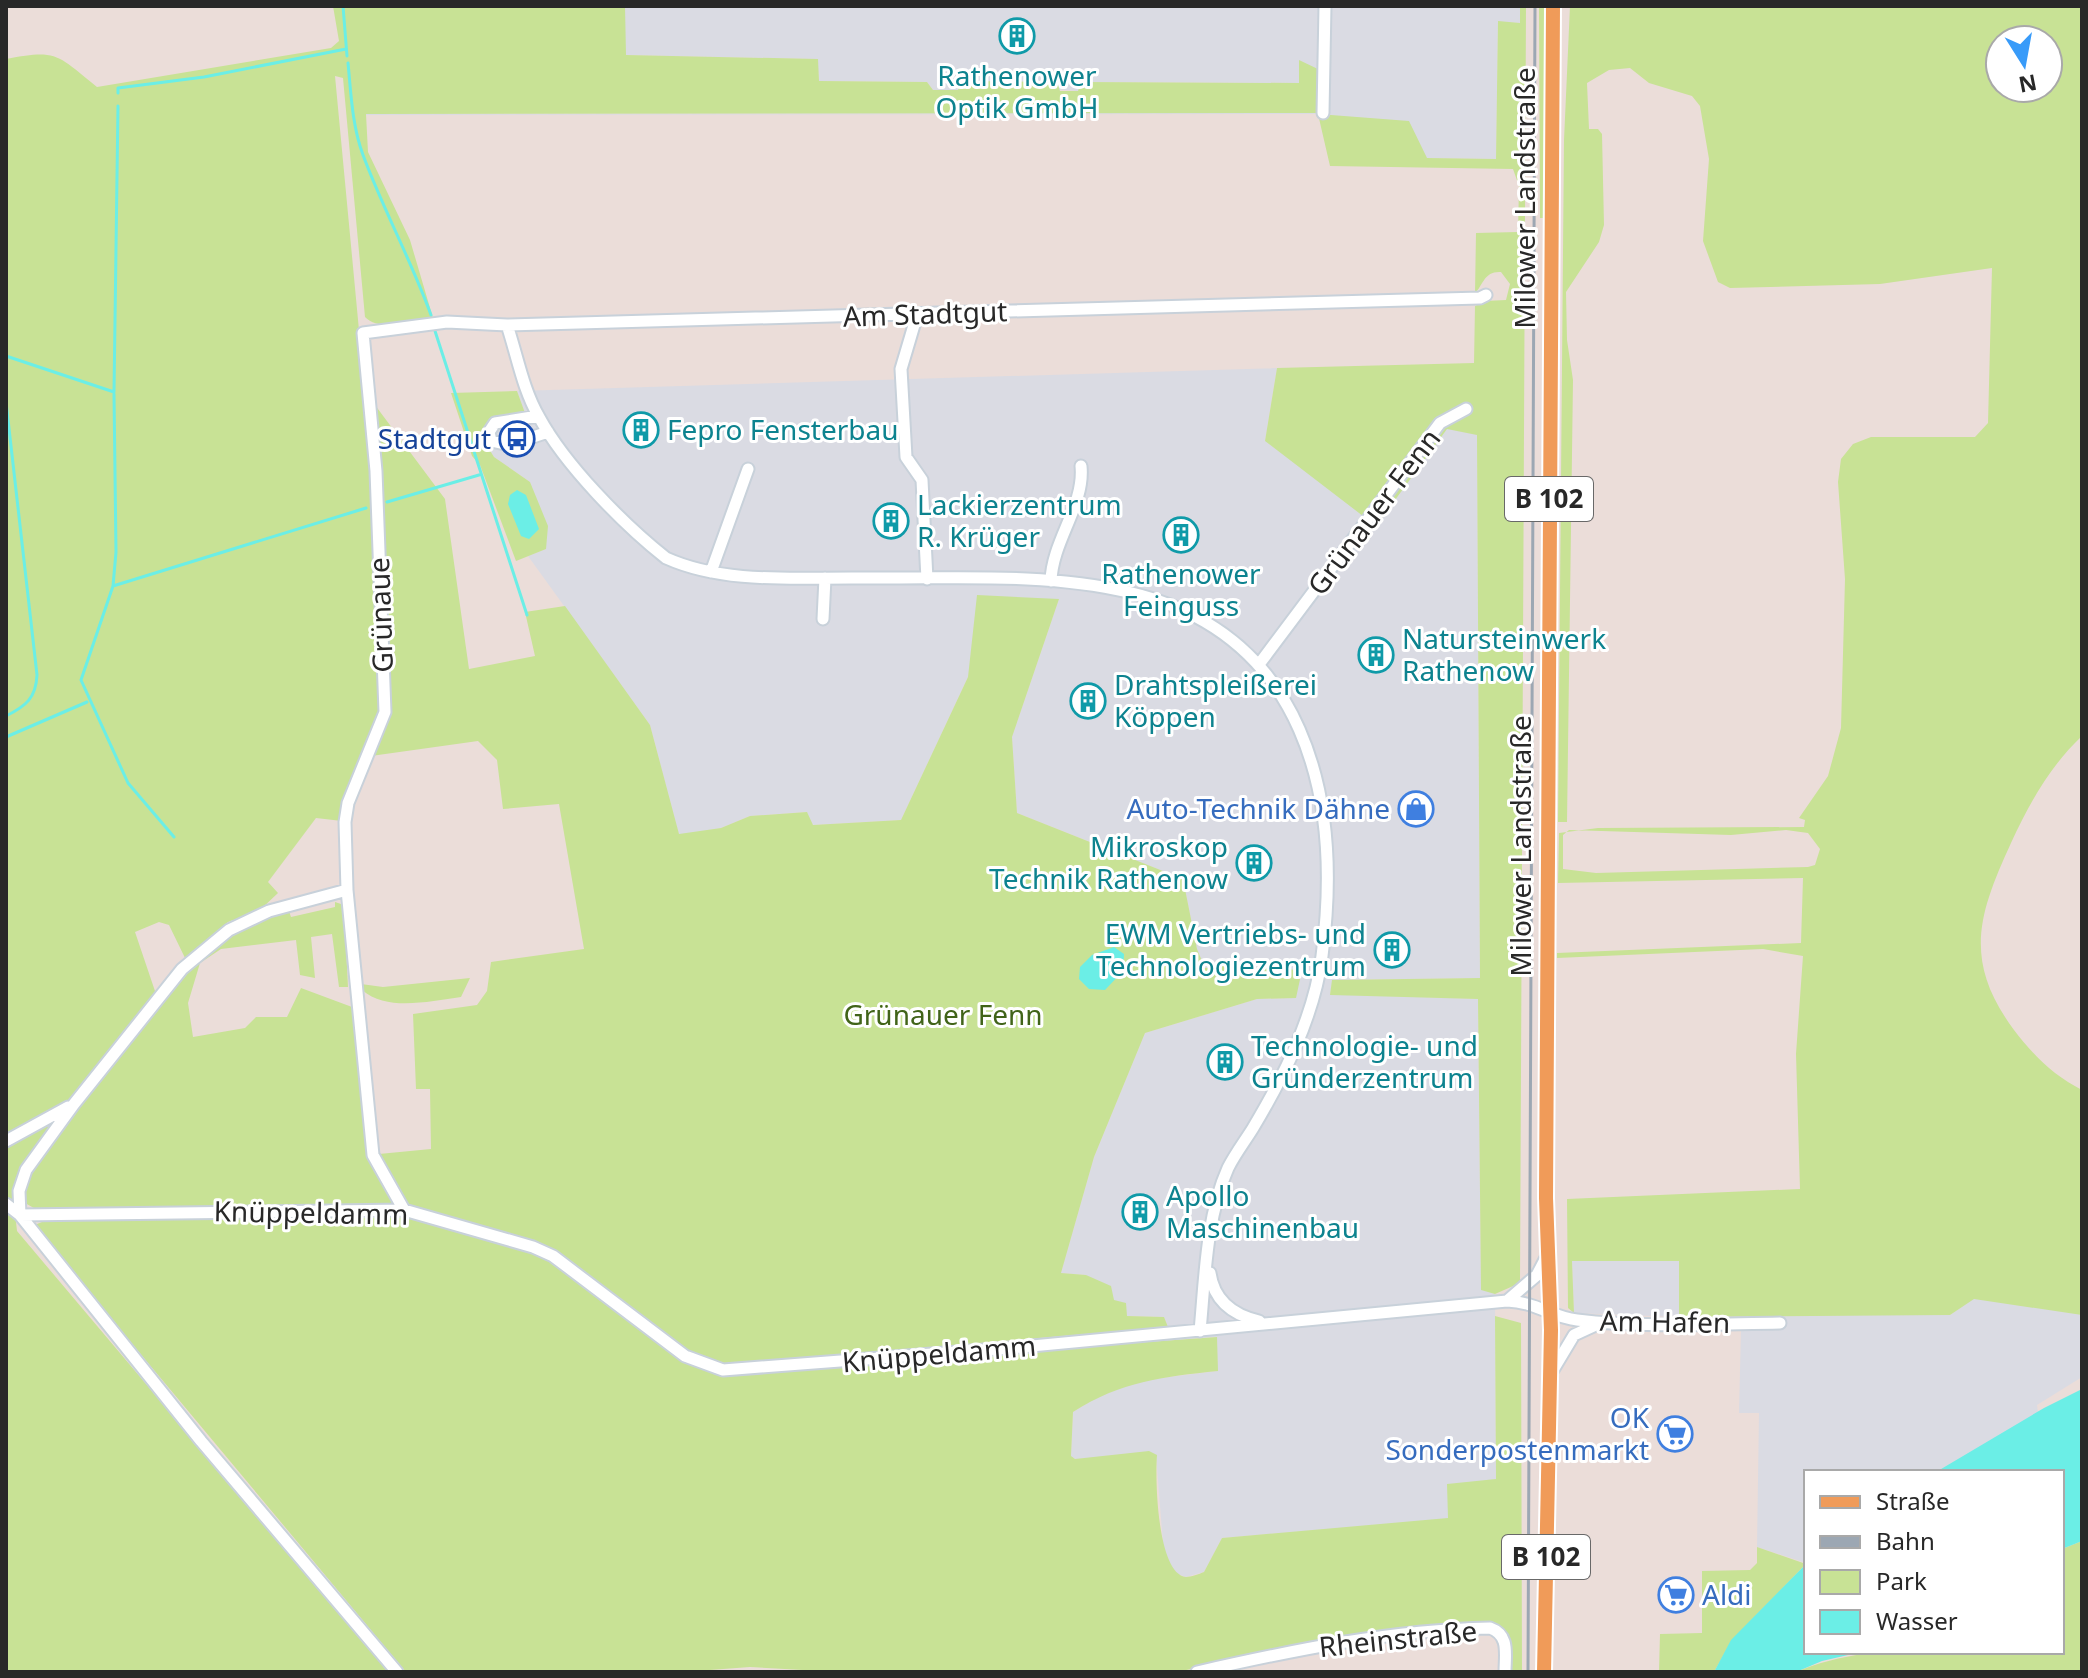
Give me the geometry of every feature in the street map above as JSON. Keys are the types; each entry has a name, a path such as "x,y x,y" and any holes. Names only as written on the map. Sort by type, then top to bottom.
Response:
{"main road":[{"name":"Milower Landstraße","path":"1544,1672 1551,1312 1546,1182 1553,6"}],"street":[{"path":"1323,113 1325,6"},
{"name":"Am Stadtgut","path":"363,333 447,322 507,325 917,315 1480,298 1486,295"},
{"path":"917,315 901,369 906,457 922,480 927,579"},
{"path":"507,325 538,416 548,432 583,475 653,548 681,564 711,572 825,578 1051,581 1131,593 1174,606 1208,623 1260,663 1285,697 1309,753 1323,835 1326,923 1321,961 1301,1031 1276,1085 1227,1170 1217,1201 1200,1331 1507,1301 1530,1302 1551,1312"},
{"name":"Grünaue","path":"363,333 376,471 385,712 348,803 345,822 347,890 373,1155 404,1210"},
{"name":"Grünauer Fenn","path":"1260,663 1440,423 1466,409"},
{"path":"538,416 495,423 489,432 491,441 509,445 548,432"},
{"path":"1051,581 1057,546 1079,489 1081,466"},
{"path":"711,572 748,469"},
{"path":"823,619 825,578"},
{"path":"20,1215 19,1191 26,1170 74,1104 182,969 214,939 269,911 347,890"},
{"path":"6,1141 74,1104"},
{"path":"6,1204 20,1215 201,1441 397,1672"},
{"name":"Knüppeldamm","path":"20,1215 404,1210 533,1247 553,1256 685,1356 723,1370 1200,1331"},
{"path":"1209,1252 1211,1278 1225,1305 1240,1316 1269,1324"},
{"path":"1507,1301 1537,1275 1549,1254"},
{"name":"Am Hafen","path":"1551,1312 1572,1319 1602,1323 1780,1323"},
{"name":"Milower Landstraße","path":"1549,1378 1561,1351 1574,1335 1602,1323"},
{"name":"Rheinstraße","path":"1197,1672 1287,1651 1429,1629 1490,1628 1502,1636 1505,1672"}],"shaded area":[{"path":"358,6 366,114 1318,113 1299,61 1299,83 1082,82 1079,91 961,82 959,90 933,90 927,82 819,81 817,59 625,55 625,6 1520,6 1520,23 1498,22 1496,159 1427,158 1318,114 366,115"},
{"path":"1277,368 1265,441 1447,428 1477,434 1480,978 1333,980 1330,994 1478,999 1481,1289 1495,1294 1496,1479 1449,1519 1222,1538 1204,1572 1186,1577 1177,1574 1164,1556 1156,1455 1071,1457 1073,1412 1104,1393 1145,1380 1217,1371 1217,1337 1126,1344 1125,1333 1168,1327 1164,1317 1127,1316 1086,1275 1061,1273 1094,1157 1145,1033 1257,999 1295,998 1302,970 1205,968 1197,949 1183,879 1017,813 1012,737 1059,599 968,677 901,820 813,825 806,812 750,816 721,828 679,835 650,725 528,556 546,549 530,482 494,457 481,436 490,418 525,413 517,391"},
{"path":"1572,1261 1680,1261 1679,1317 1574,1313"},
{"path":"1974,1298 2080,1312 2082,1377 2037,1405 2038,1413 1939,1470 1804,1470 1804,1562 1757,1547 1759,1413 1739,1413 1741,1330 1762,1315 1950,1315"}],"green space":[{"path":"333,6 625,6 626,55 818,59 819,81 927,82 933,90 958,90 961,81 1057,82 1060,91 1078,91 1081,82 1299,83 1299,60 1320,70 1318,113 366,114 368,152 410,240 433,318 388,325 371,322 365,317 343,78 335,76 372,468 382,713 344,798 342,821 316,818 268,882 278,893 260,910 228,922 186,960 169,925 159,922 135,932 157,997 23,1166 13,1196 17,1231 389,1672 6,1672 6,59 37,55 56,57 97,87 331,48 339,41"},
{"path":"1520,6 1526,6 1520,1283 1495,1294 1481,1290 1478,999 1330,995 1332,980 1480,978 1477,435 1447,429 1376,526 1265,441 1277,368 1474,363 1475,306 1485,301 1506,300 1510,284 1501,272 1495,272 1475,293 1476,233 1518,232 1519,186 1513,169 1330,166 1318,114 1409,121 1427,158 1496,159 1498,21 1520,23"},
{"path":"1539,6 1544,6 1545,218 1540,218"},
{"path":"1570,6 2082,6 2082,736 2050,773 2018,828 1990,893 1981,938 1987,982 2014,1030 2045,1064 2082,1090 2082,1315 1974,1299 1950,1315 1679,1317 1679,1261 1572,1261 1574,1313 1568,1308 1567,1199 1800,1189 1796,1054 1803,956 1763,949 1557,958 1557,953 1801,943 1803,878 1558,883 1559,833 1567,832 1563,835 1563,869 1596,873 1815,865 1820,849 1808,833 1786,830 1731,835 1580,830 1804,827 1805,820 1799,818 1828,776 1841,728 1845,579 1838,482 1841,459 1853,444 1871,437 1975,437 1988,423 1992,268 1880,284 1730,288 1718,282 1703,241 1709,159 1700,106 1692,96 1649,83 1630,68 1609,70 1587,83 1589,129 1598,129 1602,134 1604,225 1599,242 1566,292 1567,340 1573,380 1567,822 1558,822 1564,140"},
{"path":"517,391 525,413 490,418 481,436 494,457 530,482 548,526 546,549 516,561 480,465 472,456 451,393"},
{"path":"372,401 445,499 469,669 535,656 525,612 565,606 650,725 679,834 721,828 750,816 807,812 813,825 901,820 968,677 977,595 1059,599 1012,737 1017,813 1183,879 1197,949 1205,968 1302,970 1296,998 1257,999 1145,1033 1094,1157 1061,1273 1086,1275 1111,1286 1114,1300 1126,1303 1127,1316 1164,1317 1168,1327 723,1365 686,1352 555,1251 534,1241 407,1205 379,1154 431,1149 430,1089 416,1089 413,1014 477,1005 487,991 491,962 584,949 559,804 503,809 497,760 478,741 371,756 388,714"},
{"path":"335,902 344,905 348,987 339,987 332,934 311,937 315,978 300,975 296,940 221,949 200,963 188,1003 193,1037 245,1028 256,1017 287,1017 301,988 352,1007 368,1157 395,1205 41,1212 25,1203 23,1194 30,1171 77,1106 202,956 230,933 289,911 291,917 335,907"},
{"path":"470,978 461,997 409,1003 372,997 362,990 361,984 383,987"},
{"path":"254,1214 406,1217 544,1256 682,1359 721,1373 1217,1337 1218,1371 1143,1382 1108,1393 1073,1412 1071,1456 1075,1459 1149,1451 1157,1455 1158,1503 1164,1543 1176,1572 1186,1577 1204,1572 1222,1538 1448,1518 1447,1484 1496,1479 1495,1316 1521,1323 1522,1672 1508,1672 1509,1644 1490,1625 1429,1626 1289,1648 1177,1672 839,1672 750,1667 683,1672 406,1672 37,1230 37,1224 47,1220"},
{"path":"2082,1541 2082,1672 1796,1672 1827,1661 1867,1654 2064,1654 2064,1548"},
{"path":"1757,1547 1804,1563 1804,1566 1732,1640 1714,1672 1659,1672 1660,1634 1702,1633 1702,1571 1750,1570 1757,1563"}],"water":[{"path":"517,490 526,495 539,529 529,539 521,536 508,504 510,495"},
{"path":"1114,947 1124,954 1123,971 1105,990 1089,989 1079,979 1080,967 1092,955"},
{"path":"2082,1389 2082,1541 2064,1548 2064,1470 1939,1470"},
{"path":"1804,1566 1804,1654 1852,1654 1822,1661 1796,1672 1714,1672 1731,1640"}],"waterway":[{"path":"343,6 347,56"},
{"path":"118,93 118,88 204,77 346,49"},
{"path":"348,63 359,144 431,315"},
{"path":"6,356 114,392 118,106"},
{"path":"435,331 527,615"},
{"path":"113,586 116,552 114,394"},
{"path":"6,402 37,675 35,690 29,700 6,716"},
{"path":"387,502 479,475"},
{"path":"174,837 128,783 81,680 113,586 366,508"},
{"path":"6,737 87,702"}],"railway":[{"path":"1528,1672 1535,6"}],"place":[{"name":"Rathenower Optik GmbH","path":"1017,36"},
{"name":"Fepro Fensterbau","path":"641,430"},
{"name":"Stadtgut","path":"517,439"},
{"name":"Lackierzentrum R. Krüger","path":"891,521"},
{"name":"Rathenower Feinguss","path":"1181,535"},
{"name":"Natursteinwerk Rathenow","path":"1376,655"},
{"name":"Drahtspleißerei Köppen","path":"1088,701"},
{"name":"Auto-Technik Dähne","path":"1416,809"},
{"name":"Mikroskop Technik Rathenow","path":"1254,863"},
{"name":"EWM Vertriebs- und Technologiezentrum","path":"1392,950"},
{"name":"Technologie- und Gründerzentrum","path":"1225,1062"},
{"name":"Apollo Maschinenbau","path":"1140,1212"},
{"name":"OK Sonderpostenmarkt","path":"1675,1434"},
{"name":"Aldi","path":"1676,1595"}]}
